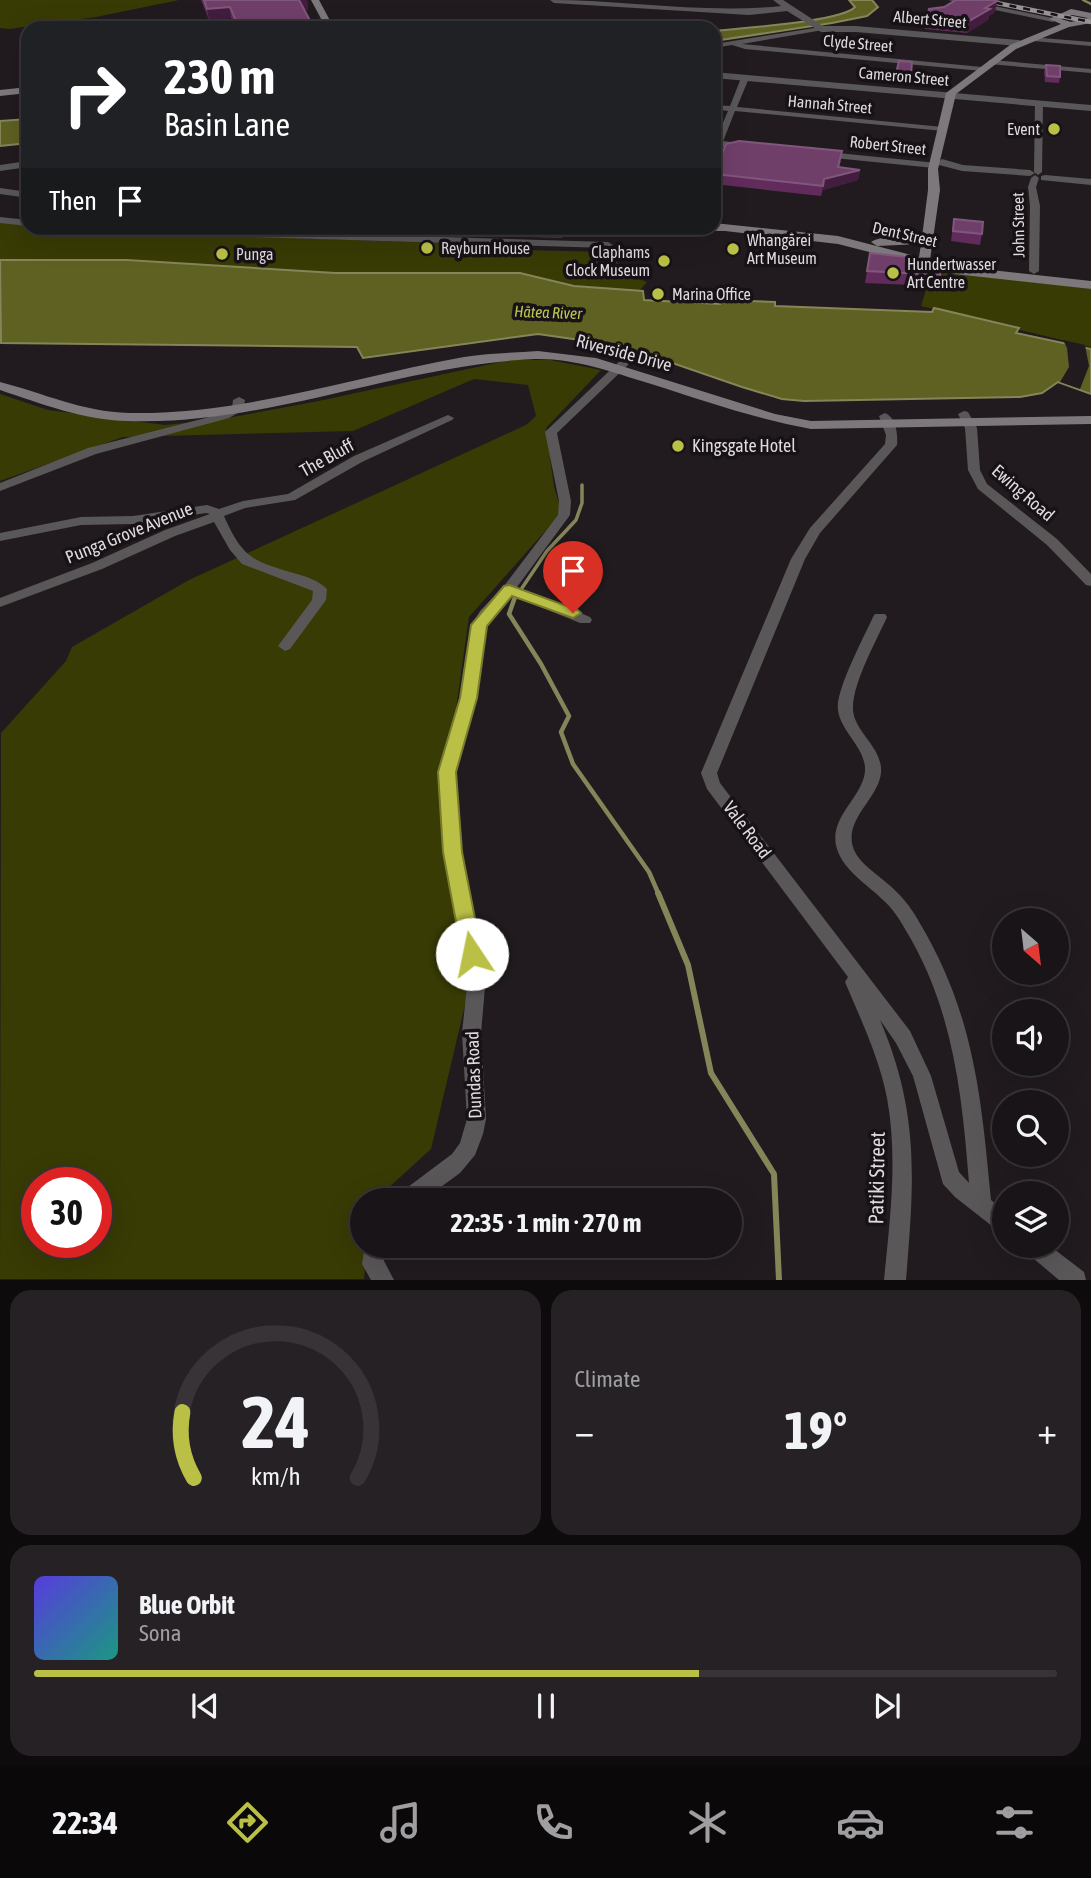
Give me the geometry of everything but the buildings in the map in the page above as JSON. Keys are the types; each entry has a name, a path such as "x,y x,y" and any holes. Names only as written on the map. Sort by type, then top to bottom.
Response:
{"main road":[{"path":"315,0 326,21"},
{"path":"1068,1 1077,12"},
{"path":"1053,19 1077,12 1090,16"},
{"path":"1078,25 1090,16"},
{"path":"1053,19 1067,25"},
{"path":"925,259 949,96 1019,43 1067,25 1078,25 1091,31"},
{"path":"0,93 21,91"},
{"name":"Dent Street","path":"721,227 867,241 955,270 1091,285"},
{"path":"867,241 908,243 929,239"},
{"name":"Dent Street","path":"838,240 925,259 1091,278"},
{"name":"Riverside Drive","path":"0,386 38,400 66,405 162,408 238,405 447,364 496,357 568,357 622,364 775,411 814,416 887,420 966,418 1060,414 1091,408"},
{"name":"Riverside Drive","path":"966,418 1091,421"}],"street":[{"path":"554,0 743,11 789,8"},
{"path":"777,0 818,28"},
{"path":"952,0 1053,19"},
{"name":"Albert Street","path":"721,45 818,28 1019,43"},
{"path":"1036,38 1091,43"},
{"name":"Clyde Street","path":"732,43 745,47 982,69"},
{"path":"992,62 1091,71"},
{"name":"Cameron Street","path":"721,76 1091,108"},
{"path":"721,134 745,78"},
{"name":"John Street","path":"1034,271 1035,206 1032,187 1037,175 1039,103"},
{"name":"Hannah Street","path":"721,108 943,129"},
{"path":"721,147 757,148"},
{"name":"Robert Street","path":"809,153 1091,181"},
{"path":"0,168 21,165"},
{"path":"0,191 21,194"},
{"path":"0,220 21,222"},
{"path":"272,235 608,245"},
{"path":"391,239 392,235"},
{"name":"Dundas Road","path":"423,1188 459,1160 474,1138 477,1118 471,1037 478,995 453,852 447,772 468,698 479,625 564,515 565,501 551,432 622,364"},
{"path":"0,487 92,451 172,428 217,419 238,405"},
{"name":"The Bluff","path":"218,515 243,505 291,498 358,459 448,418"},
{"name":"Ewing Road","path":"966,418 974,470 982,486 1052,541 1091,582"},
{"name":"Vale Road","path":"887,420 891,445 815,531 798,559 709,773 713,785 903,1037 922,1076 950,1177 992,1213"},
{"name":"Punga Grove Avenue","path":"0,537 82,521 133,520 207,509 218,515"},
{"path":"218,515 241,556 252,565 306,580 320,589 319,600 285,646"},
{"name":"Punga Grove Avenue","path":"0,603 218,515"},
{"path":"509,589 585,620"},
{"path":"880,617 845,698 844,708 848,721 873,764 872,776 848,818 843,835 845,850 856,865 890,895 905,914 947,1000 965,1065 981,1204"},
{"name":"Patiki Street","path":"845,961 886,1060 899,1111 904,1152 895,1279"},
{"path":"374,1258 373,1264 384,1279"},
{"path":"1049,1258 1076,1279"}],"shaded area":[{"path":"0,0 179,0 96,17 67,21 21,21 21,27 0,28"},
{"path":"0,222 21,225 21,235 208,235 524,246 524,250 606,252 601,256 615,260 629,275 647,282 639,291 574,286 520,273 335,273 131,260 0,260"},
{"path":"932,270 1091,289 1091,347 921,306"},
{"path":"510,360 550,360 601,370 546,428 554,487 562,512 469,617 443,800 445,858 468,992 431,1149 388,1188 350,1188 350,1258 366,1258 364,1279 0,1279 1,733 66,661 72,647 189,580 526,425 536,416 528,385 474,379 353,431 123,437 0,481 0,394 48,410 165,425 222,419"}],"water":[{"path":"849,0 872,0 878,7 867,16 721,40 721,30 831,17 855,7"},
{"path":"21,120 21,144 0,146 0,121"},
{"name":"Hātea River","path":"0,260 127,260 335,273 520,273 574,286 643,291 644,300 720,304 721,300 775,302 775,306 932,312 934,308 1019,328 1016,333 1091,349 1091,394 1058,382 1042,393 1020,397 804,401 782,399 658,358 650,361 587,341 538,334 363,358 357,347 1,343"}],"pier":[{"path":"1063,340 1085,345 1089,366 1080,389 1060,382 1069,367 1067,348"}],"waterway":[{"path":"1083,0 1091,4"},
{"path":"522,588 547,551 576,520 582,503 582,485"},
{"path":"515,597 509,614 541,664 569,716 561,732 573,764 649,872 659,895"},
{"path":"658,893 688,965 711,1073 774,1174 779,1280"}],"railway":[{"path":"982,0 1091,22"}],"place":[{"name":"Event","path":"1054,129"},
{"name":"Reyburn House","path":"427,248"},
{"name":"Whangārei Art Museum","path":"733,249"},
{"name":"Punga","path":"222,254"},
{"name":"Claphams Clock Museum","path":"664,261"},
{"name":"Hundertwasser Art Centre","path":"893,273"},
{"name":"Marina Office","path":"658,294"},
{"name":"Kingsgate Hotel","path":"678,446"}],"route":[{"path":"472,954 453,852 447,772 468,698 479,625 485,614 509,589 573,613"}]}
